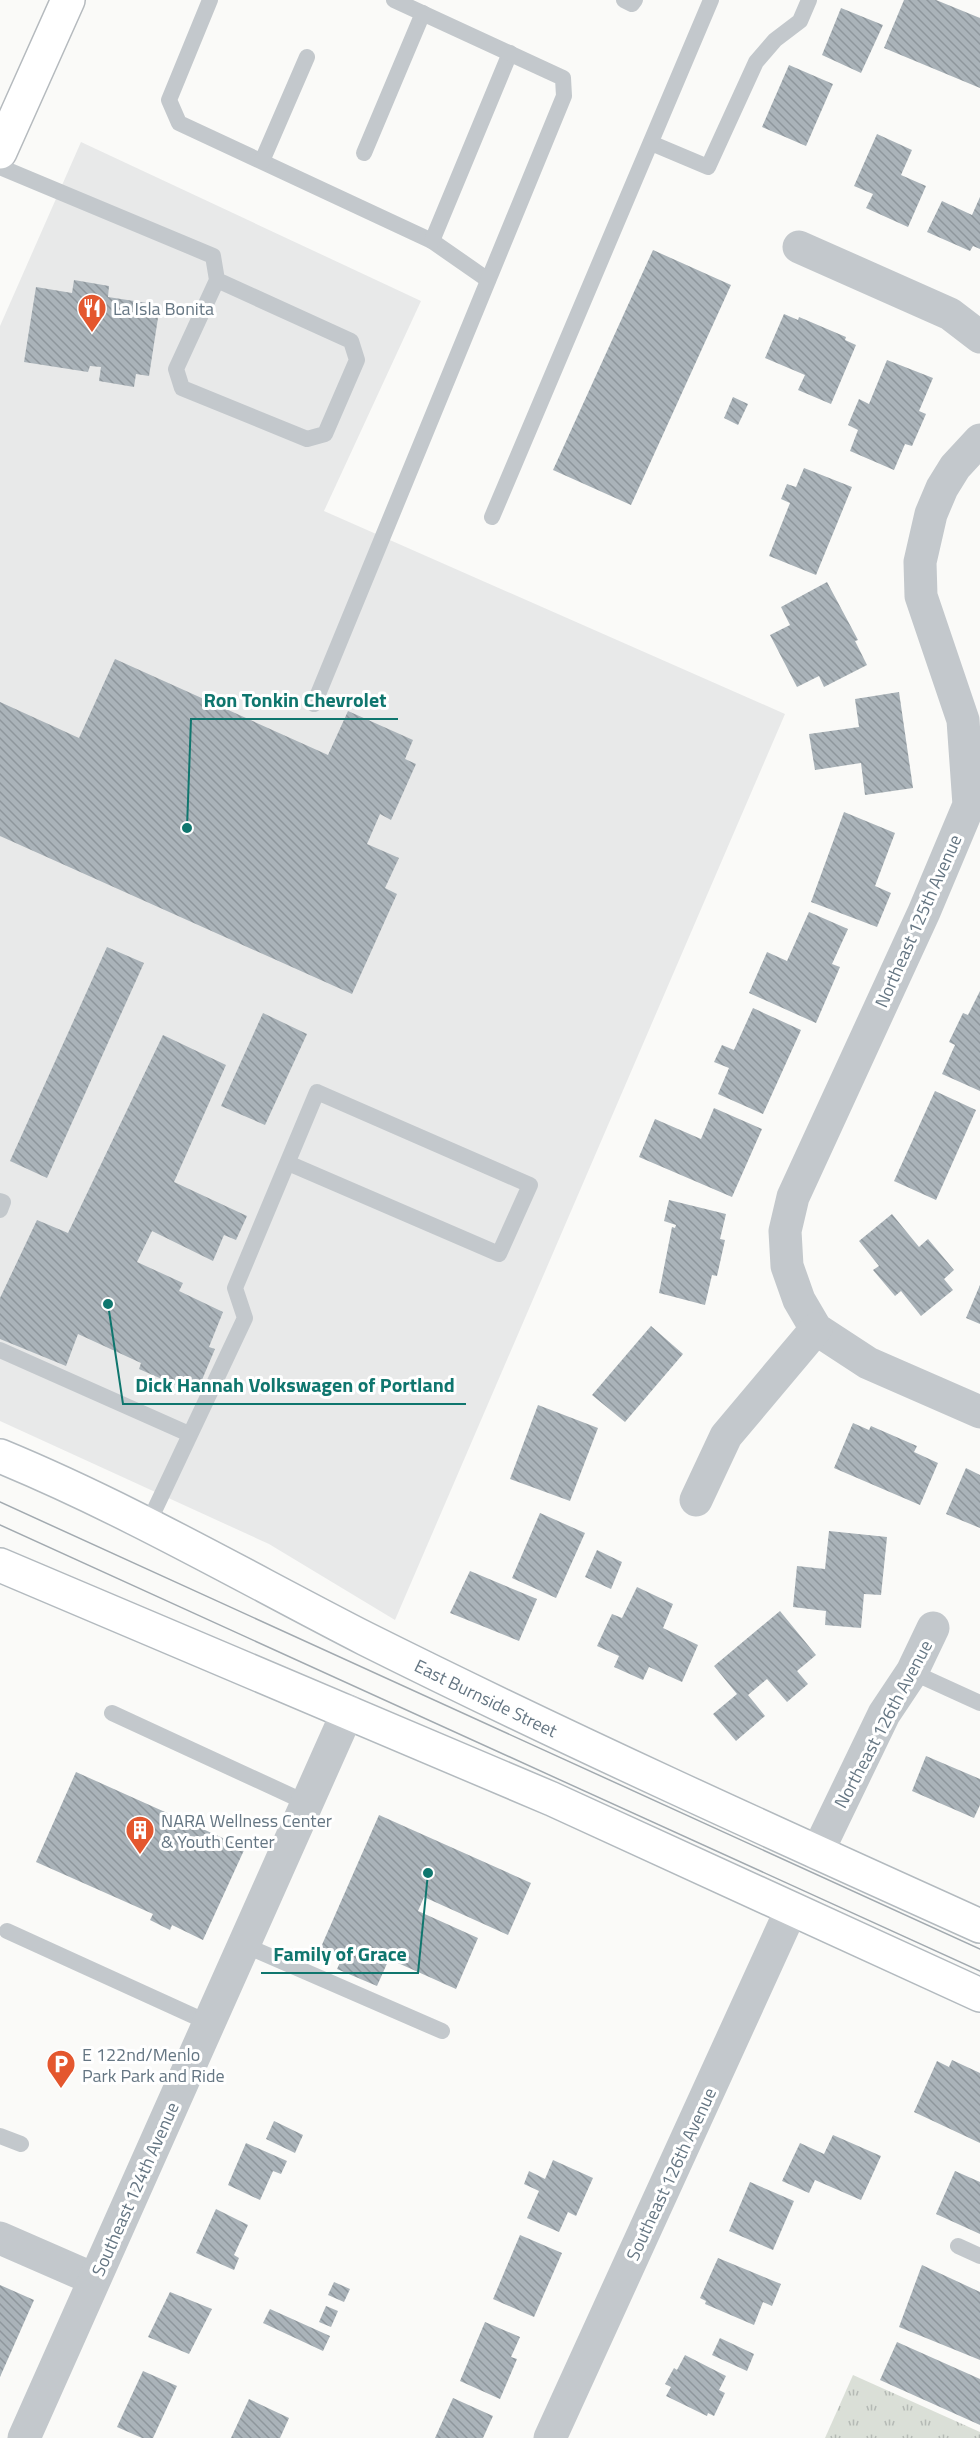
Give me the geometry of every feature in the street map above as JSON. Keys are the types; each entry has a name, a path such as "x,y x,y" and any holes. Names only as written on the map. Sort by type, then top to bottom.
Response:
{"street":[{"path":"4,133 68,0"},
{"path":"799,247 950,314 980,337"},
{"name":"Northeast 125th Avenue","path":"816,1329 799,1300 787,1266 785,1231 793,1197 924,912 969,805 963,720 921,596 920,562 931,514 942,488 955,467 980,440"},
{"path":"696,1500 726,1436 816,1329 868,1363 980,1412"},
{"name":"East Burnside Street","path":"0,1456 148,1524 366,1638 618,1761 980,1926"},
{"path":"0,1565 552,1799 980,1995"},
{"name":"Northeast 126th Avenue","path":"818,1853 884,1714 912,1672 933,1628"},
{"name":"Southeast 124th Avenue","path":"24,2438 348,1711"},
{"name":"Southeast 126th Avenue","path":"550,2438 791,1910"},
{"path":"0,2238 94,2279"}],"lane":[{"path":"210,0 169,100 179,123 432,241 488,280"},
{"path":"314,704 564,96 562,78 394,0"},
{"path":"624,0 632,4 635,0"},
{"path":"492,517 711,0"},
{"path":"651,143 708,167 756,62 775,40 792,30 800,21 808,0"},
{"path":"364,153 423,13"},
{"path":"432,241 510,53"},
{"path":"262,161 307,57"},
{"path":"0,167 213,256 217,280 176,369 182,388 307,439 325,434 357,360 351,341 217,280"},
{"path":"148,1524 245,1318 235,1288 317,1092 530,1185 499,1254 288,1163"},
{"path":"0,1201 3,1202 0,1209"},
{"path":"0,1350 189,1434"},
{"path":"912,1672 980,1703"},
{"path":"112,1713 308,1803"},
{"path":"7,1931 209,2022"},
{"path":"244,1945 442,2031"},
{"path":"0,2136 21,2144"},
{"path":"958,2246 980,2256"}],"shaded area":[{"path":"81,142 421,301 324,511 785,714 395,1620 269,1544 0,1421 0,326"}],"green space":[{"path":"853,2375 980,2432 980,2438 825,2438"}],"building":[{"path":"904,0 936,0 980,18 980,88 884,48"},
{"path":"841,8 883,25 861,73 822,55"},
{"path":"789,65 833,84 806,146 762,127"},
{"path":"877,134 912,150 901,175 926,186 908,227 866,208 873,194 854,186"},
{"path":"980,197 980,249 973,246 970,251 927,232 942,201 972,215"},
{"path":"653,250 731,285 631,505 553,470"},
{"name":"La Isla Bonita","path":"74,280 109,286 108,297 160,305 149,376 136,374 134,387 99,381 101,367 90,366 88,372 24,362 36,287 72,293"},
{"path":"784,314 798,320 799,317 846,337 845,340 856,345 831,404 798,390 805,375 765,358"},
{"path":"887,360 933,378 919,411 926,414 912,446 905,444 894,470 850,451 858,430 848,425 859,399 869,404"},
{"path":"733,397 748,404 738,425 724,418"},
{"path":"804,468 852,487 816,575 769,556 790,503 781,499 787,484 796,487"},
{"path":"827,582 858,640 855,641 867,665 824,687 819,676 797,687 770,635 790,625 781,607"},
{"path":"115,659 328,755 348,711 413,740 405,759 416,764 391,820 380,814 367,844 399,858 385,888 397,894 352,994 0,836 0,702 79,738"},
{"path":"899,692 913,788 865,795 861,763 815,770 809,734 859,727 855,699"},
{"path":"844,812 895,833 875,886 891,893 877,927 811,902"},
{"path":"809,912 848,929 832,964 840,967 816,1023 749,993 767,952 787,961"},
{"path":"107,947 144,963 47,1178 10,1161"},
{"path":"980,991 980,1091 942,1074 955,1045 949,1042 963,1013 968,1015"},
{"path":"753,1008 801,1030 763,1114 718,1094 729,1068 714,1062 722,1045 734,1050"},
{"path":"263,1013 307,1034 265,1125 221,1106"},
{"path":"163,1035 226,1065 174,1182 247,1216 236,1240 224,1235 213,1261 152,1231 137,1262 183,1283 179,1291 223,1312 209,1347 215,1349 196,1394 139,1369 141,1363 78,1334 66,1366 0,1339 0,1298 37,1220 68,1233"},
{"path":"935,1091 976,1110 936,1200 894,1181"},
{"path":"714,1108 762,1129 732,1197 639,1157 655,1119 701,1139"},
{"path":"669,1200 726,1214 720,1239 725,1240 717,1276 712,1275 705,1305 659,1293 672,1227 675,1228 676,1225 664,1221"},
{"path":"892,1214 919,1247 928,1239 954,1270 944,1279 953,1290 921,1316 901,1291 895,1296 873,1270 879,1266 859,1241"},
{"path":"980,1285 980,1324 966,1318"},
{"path":"651,1326 683,1354 625,1422 592,1395"},
{"path":"538,1405 598,1428 570,1501 510,1479"},
{"path":"853,1423 869,1430 871,1426 917,1446 914,1452 938,1463 920,1505 834,1468"},
{"path":"966,1468 980,1475 980,1528 946,1514"},
{"path":"540,1513 585,1533 556,1598 512,1578"},
{"path":"829,1531 887,1537 881,1595 864,1594 861,1628 825,1625 826,1611 793,1607 797,1566 825,1569"},
{"path":"597,1550 622,1562 611,1589 585,1577"},
{"path":"470,1571 537,1599 519,1641 450,1613"},
{"path":"637,1587 673,1604 663,1628 698,1645 682,1682 649,1667 643,1680 614,1667 619,1656 597,1646 612,1614 622,1618"},
{"path":"780,1611 816,1655 797,1671 808,1684 787,1702 767,1679 748,1695 765,1716 736,1741 713,1714 737,1694 714,1666"},
{"path":"926,1756 980,1779 980,1805 974,1818 912,1791"},
{"name":"NARA Wellness Center & Youth Center","path":"76,1772 245,1848 203,1940 172,1925 170,1930 150,1920 153,1914 36,1862"},
{"path":"379,1815 531,1883 508,1935 424,1897 418,1911 478,1938 456,1989 389,1959 377,1986 337,1969 343,1956 321,1947"},
{"path":"952,2060 980,2073 980,2143 914,2112 937,2061 949,2067"},
{"path":"274,2121 303,2135 295,2153 266,2139"},
{"path":"833,2135 881,2156 861,2200 815,2180 809,2193 782,2181 800,2143 824,2154"},
{"path":"246,2143 287,2161 281,2174 273,2171 260,2200 228,2185"},
{"path":"553,2160 593,2178 576,2216 568,2212 559,2232 527,2218 539,2191 524,2184 529,2171 545,2179"},
{"path":"955,2171 980,2182 980,2234 936,2214"},
{"path":"750,2182 794,2201 773,2250 729,2231"},
{"path":"216,2209 248,2225 234,2255 239,2258 234,2270 196,2253"},
{"path":"520,2235 562,2253 534,2317 493,2299"},
{"path":"718,2258 781,2284 772,2306 763,2302 754,2325 705,2304 706,2301 700,2298"},
{"path":"922,2265 980,2292 980,2360 899,2327"},
{"path":"334,2282 350,2289 344,2302 328,2295"},
{"path":"0,2285 34,2300 0,2377"},
{"path":"170,2292 212,2309 189,2354 148,2337"},
{"path":"326,2306 338,2311 331,2327 319,2322"},
{"path":"270,2309 330,2336 323,2351 263,2323"},
{"path":"485,2322 520,2337 511,2357 517,2359 500,2399 460,2381"},
{"path":"720,2338 754,2354 747,2371 712,2355"},
{"path":"897,2342 980,2379 980,2425 880,2380"},
{"path":"685,2355 726,2376 719,2390 725,2393 714,2416 708,2413 707,2416 666,2396 671,2387 665,2384 674,2368 677,2370"},
{"path":"143,2371 177,2386 153,2438 142,2438 117,2427"},
{"path":"453,2398 493,2416 483,2438 435,2438"},
{"path":"249,2399 289,2418 280,2438 231,2438"}],"tram line":[{"path":"0,1502 980,1949"},
{"path":"0,1525 980,1971"}],"place":[{"name":"La Isla Bonita","path":"92,334"},
{"name":"Ron Tonkin Chevrolet","path":"187,828"},
{"name":"Dick Hannah Volkswagen of Portland","path":"108,1304"},
{"name":"NARA Wellness Center & Youth Center","path":"140,1856"},
{"name":"Family of Grace","path":"428,1873"},
{"name":"E 122nd/Menlo Park Park and Ride","path":"61,2090"}]}
